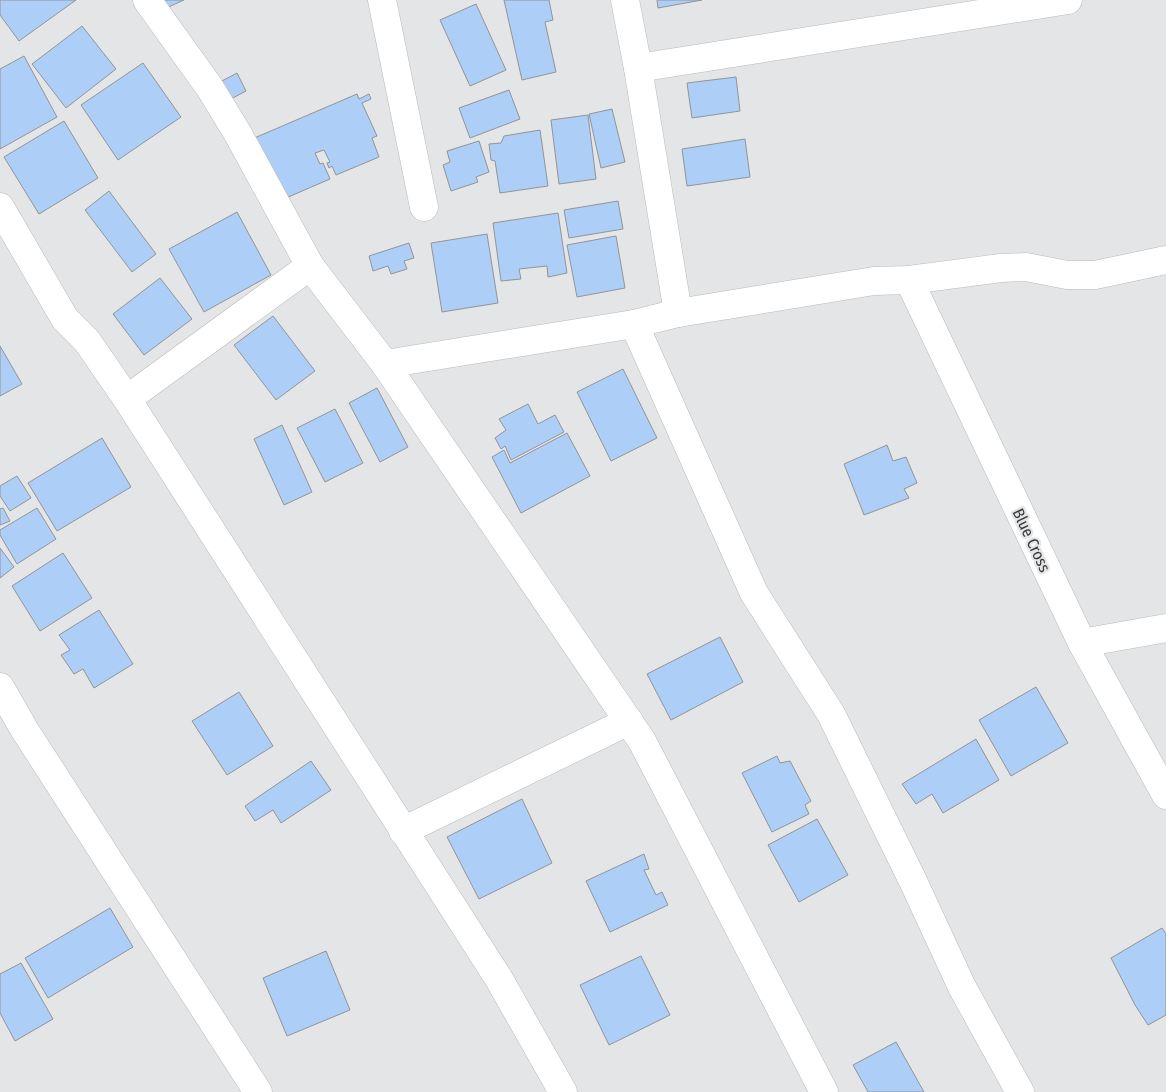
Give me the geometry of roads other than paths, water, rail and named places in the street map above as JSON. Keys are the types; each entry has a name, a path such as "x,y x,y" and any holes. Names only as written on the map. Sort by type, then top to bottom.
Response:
{"street":[{"path":"147,0 210,88 238,134 310,266 385,364 642,741 824,1092"},
{"path":"382,0 424,207"},
{"path":"624,0 638,68 678,313"},
{"path":"638,68 1068,0"},
{"path":"0,207 65,319 87,340 127,399 499,979 563,1092"},
{"path":"385,364 634,324 678,313 874,281 909,280 1001,268 1026,267 1067,275 1095,275 1166,260"},
{"path":"127,399 310,266"},
{"name":"Blue Cross","path":"909,280 1082,643 1166,795"},
{"path":"634,324 754,593 830,714 913,881 962,987 1020,1092"},
{"path":"1082,643 1166,628"},
{"path":"0,687 24,729 258,1092"},
{"path":"403,831 629,721"}]}
